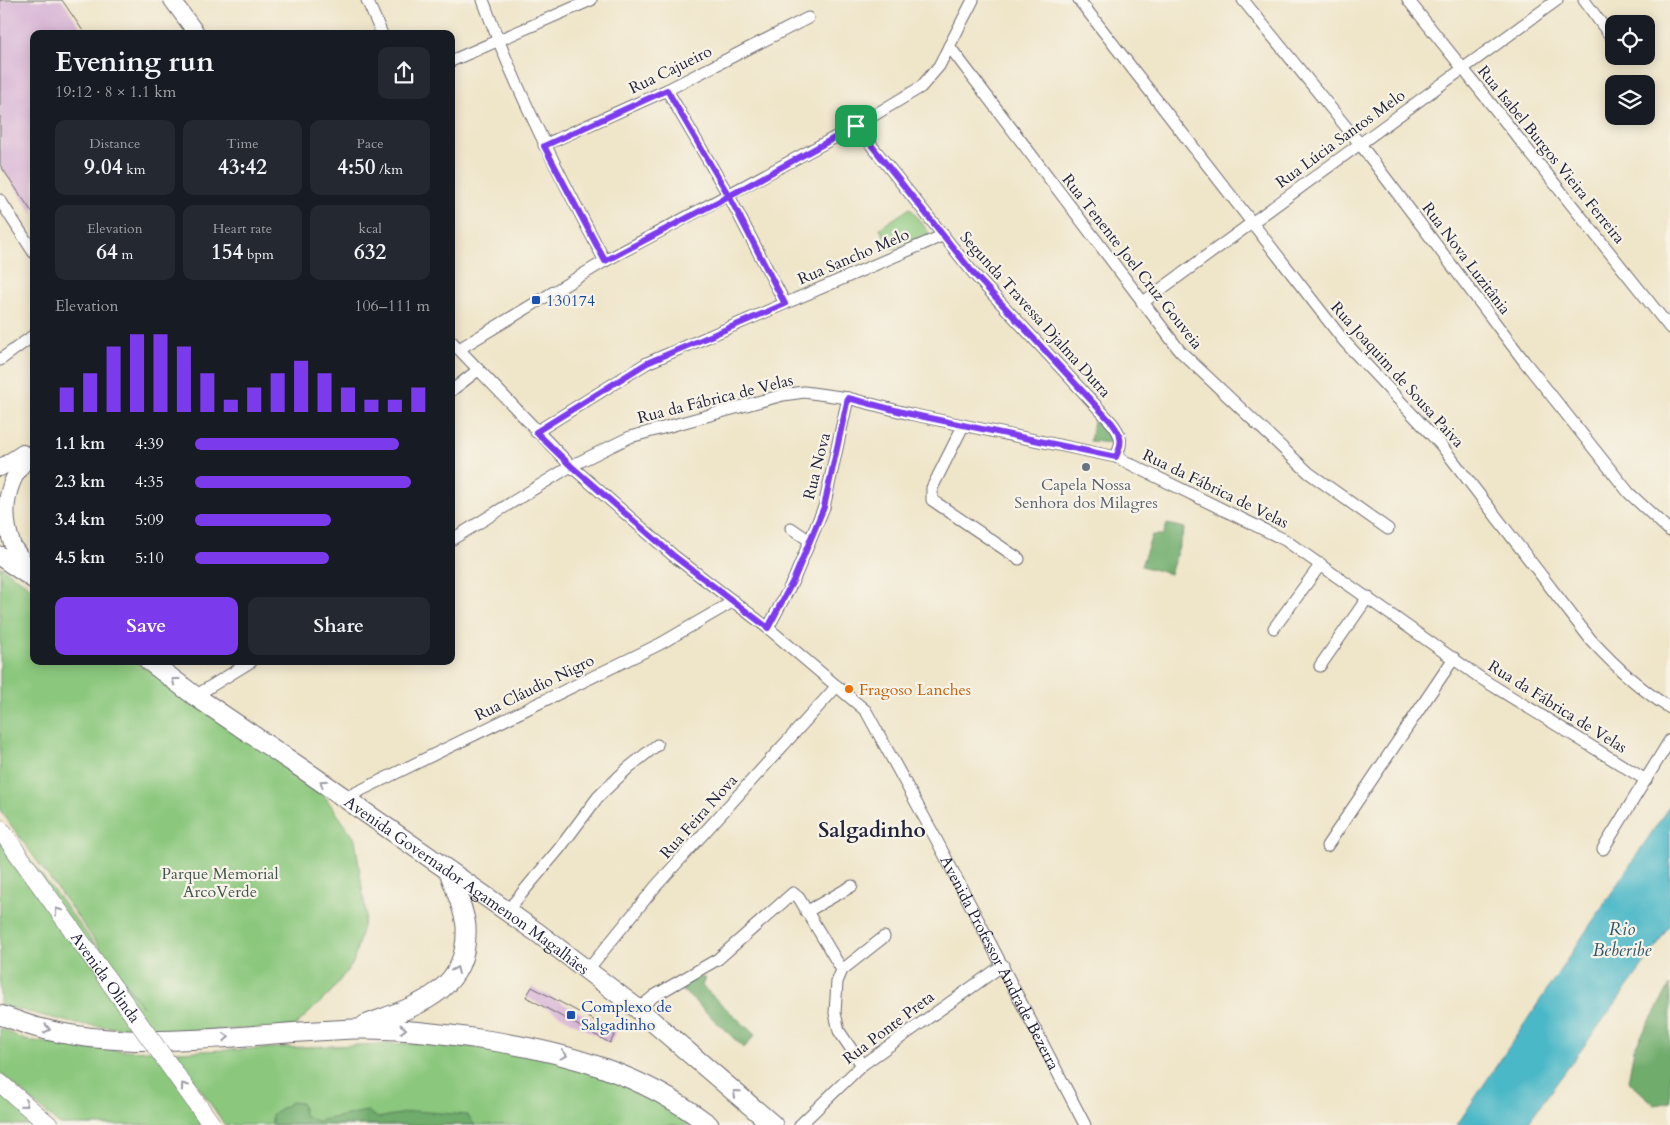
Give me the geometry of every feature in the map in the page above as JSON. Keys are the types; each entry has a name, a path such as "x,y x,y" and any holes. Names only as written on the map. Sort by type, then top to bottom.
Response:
{"highway":[{"path":"0,556 30,576"},
{"name":"Avenida Governador Agamenon Magalhães","path":"153,665 195,696 507,911 586,972 638,1009 772,1125"},
{"path":"355,1029 426,1002 446,987 453,978 463,950 466,926 449,871"},
{"path":"0,1015 40,1028 128,1040 250,1036 355,1029 417,1029 533,1047 586,1061 648,1085 682,1105 709,1125"}],"main road":[{"path":"172,0 194,30"},
{"path":"0,468 30,449"},
{"path":"30,456 18,466 12,476 3,506 7,533 12,545 30,569"},
{"name":"Avenida Olinda","path":"0,829 212,1125"},
{"path":"0,1083 49,1125"}],"street":[{"path":"367,0 380,30"},
{"path":"483,0 498,40 544,146 605,261"},
{"path":"455,59 591,0"},
{"path":"455,345 605,261 856,126 920,87 939,66 973,0"},
{"name":"Rua Joaquim de Sousa Paiva","path":"1079,0 1344,341 1441,445 1590,640 1619,670 1647,694 1670,708"},
{"name":"Rua Nova Luzitânia","path":"1243,0 1360,144 1524,362 1629,493 1670,531"},
{"name":"Rua Isabel Burgos Vieira Ferreira","path":"1408,0 1670,328"},
{"name":"Rua Lúcia Santos Melo","path":"1142,303 1557,0"},
{"path":"1584,0 1605,29"},
{"name":"Rua Cajueiro","path":"544,146 667,90 808,18"},
{"name":"Rua Tenente Joel Cruz Gouveia","path":"949,46 1180,351 1309,473 1388,529"},
{"path":"667,90 729,196 785,304"},
{"name":"Segunda Travessa Djalma Dutra","path":"856,126 974,274 1120,433 1122,441 1116,457"},
{"path":"0,200 30,247"},
{"name":"Rua Sancho Melo","path":"536,432 647,363 944,235"},
{"path":"0,360 30,338"},
{"name":"Avenida Professor Andrade Bezerra","path":"455,345 536,432 571,466 674,556 768,628 866,711 1003,965 1085,1125"},
{"path":"455,388 478,370"},
{"name":"Rua da Fábrica de Velas","path":"455,538 571,466 630,437 783,395 804,392 848,398 963,426 1116,457 1286,540 1482,679 1646,780"},
{"name":"Rua Nova","path":"768,628 794,579 824,507 848,398"},
{"path":"963,426 932,488 932,500 1019,559"},
{"path":"791,528 810,541"},
{"path":"1274,628 1321,564"},
{"path":"1320,666 1368,597"},
{"name":"Rua Cláudio Nigro","path":"345,798 660,644 734,601"},
{"path":"1327,846 1454,658"},
{"path":"195,696 245,665"},
{"name":"Rua Feira Nova","path":"586,972 656,886 837,686"},
{"path":"1602,849 1670,740"},
{"path":"507,911 559,849 598,797 628,768 657,745"},
{"path":"806,912 852,886"},
{"path":"638,1009 654,996 718,959 791,894 795,894 842,970"},
{"path":"862,1064 839,1031 835,1000 836,982 842,970 884,937"},
{"name":"Rua Ponte Preta","path":"800,1125 862,1064 1003,965"}],"green space":[{"path":"910,208 930,234 891,249 880,228"},
{"path":"1095,415 1110,424 1110,443 1090,441"},
{"path":"1167,524 1185,528 1170,574 1141,566 1152,535 1163,535"},
{"name":"Parque Memorial ArcoVerde","path":"0,566 30,587 30,665 142,665 314,781 355,839 366,915 353,963 330,993 294,1027 161,1032 77,1024 0,1005 0,821 143,1007 0,810"},
{"path":"695,977 705,978 702,986 755,1035 744,1048 677,985"},
{"path":"1670,985 1670,1102 1655,1105 1628,1081 1634,1049"},
{"path":"0,1028 25,1040 111,1050 163,1051 213,1125 60,1125 0,1073"},
{"path":"411,1043 477,1047 577,1058 704,1125 225,1125 175,1052"},
{"path":"0,1088 38,1125 0,1125"},
{"path":"291,1102 302,1103 304,1115 317,1121 367,1111 378,1118 415,1111 467,1115 475,1125 272,1125 272,1114"}],"water":[{"name":"Rio Beberibe","path":"1670,805 1670,924 1650,956 1526,1125 1457,1125"}],"building":[{"path":"0,0 62,0 82,30 30,30 30,209 0,165"},
{"name":"Complexo de Salgadinho","path":"532,987 616,1032 610,1043 526,997"}],"place":[{"name":"130174","path":"536,300"},
{"name":"Capela Nossa Senhora dos Milagres","path":"1086,467"},
{"name":"Fragoso Lanches","path":"849,689"},
{"name":"Complexo de Salgadinho","path":"571,1015"}],"district":[{"name":"Salgadinho","path":"872,830"}],"route":[{"path":"856,126 729,196 667,90 544,146 605,261 729,196 785,304 689,343 647,363 536,432 571,466 674,556 768,628 794,579 824,507 848,398 963,426 1116,457 1122,445 1120,433 1112,423 974,274 856,126"}]}
